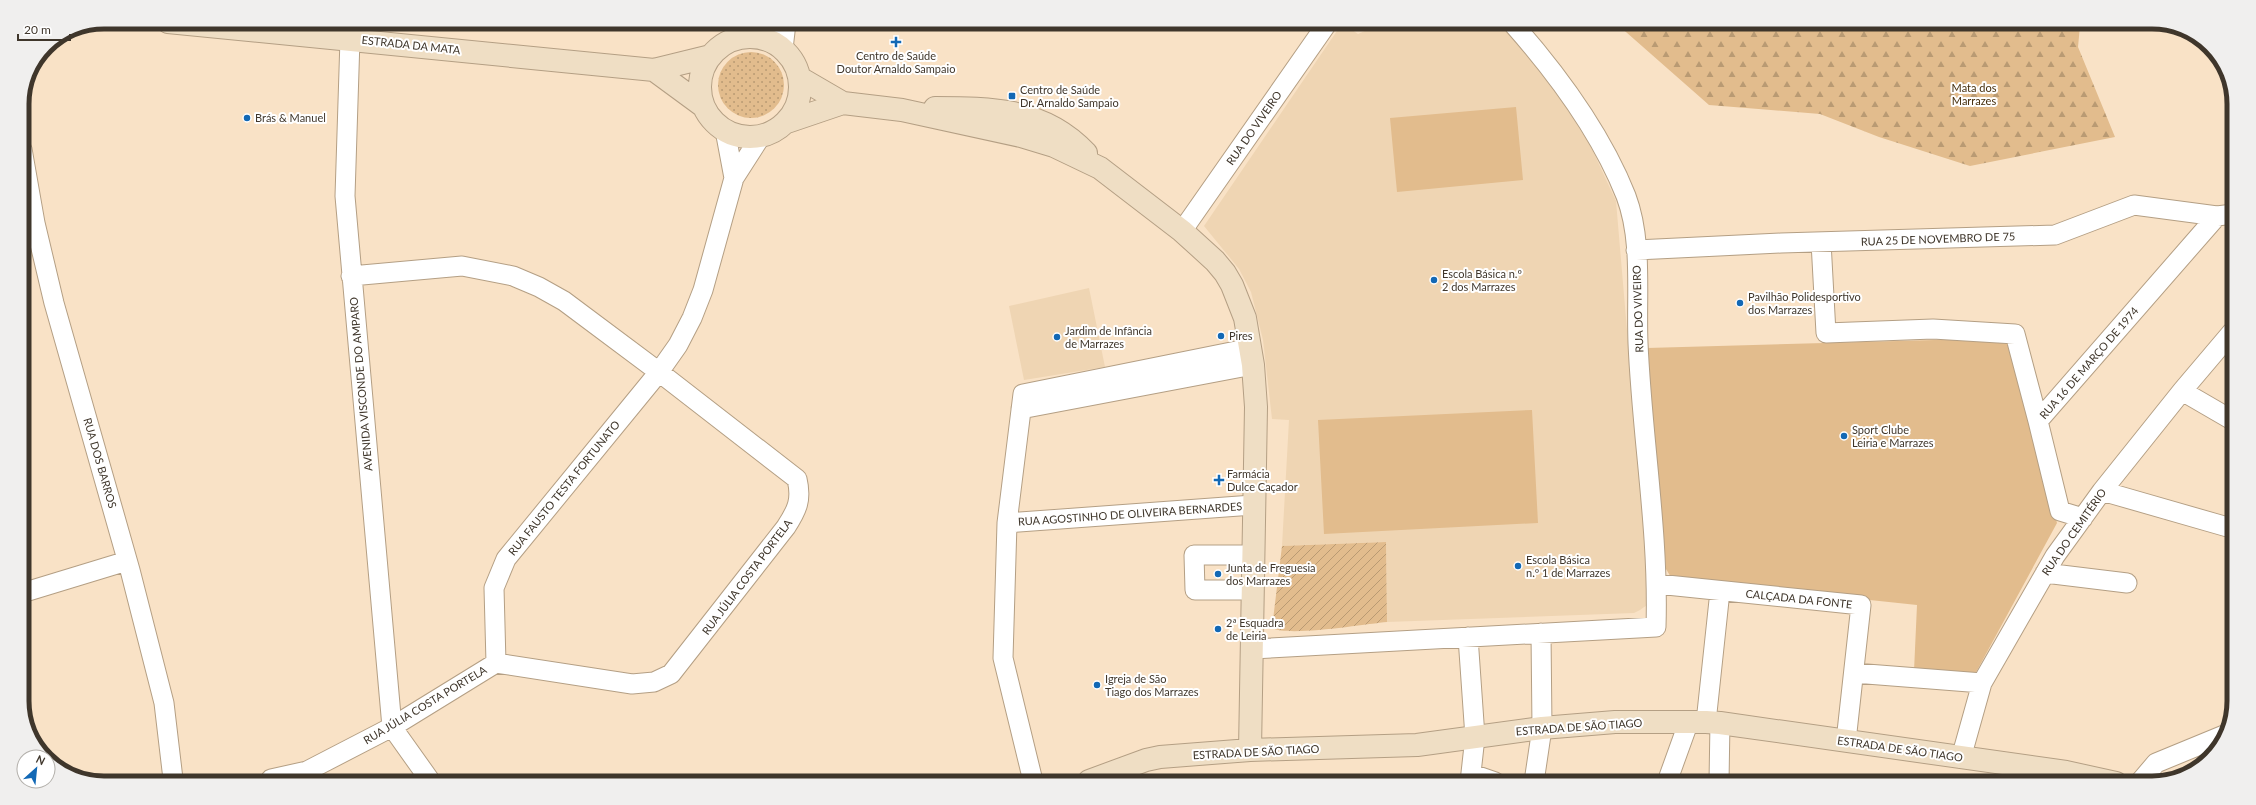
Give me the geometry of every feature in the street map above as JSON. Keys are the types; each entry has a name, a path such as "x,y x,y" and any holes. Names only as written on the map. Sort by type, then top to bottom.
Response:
{"main road":[{"name":"ESTRADA DA MATA","path":"267,29 654,70 711,56"},
{"path":"787,122 795,110 800,98 800,78 792,59 783,49 762,38 748,37 734,39 721,46 711,56 704,67 700,80 700,93 703,106 712,120 725,130 736,135 761,136 775,131 787,122 843,103"},
{"path":"654,70 703,106"},
{"path":"800,78 843,103 902,110 1027,137 1054,146 1100,168 1182,231 1215,261 1232,285 1245,318 1252,356 1256,407 1253,505 1250,750"},
{"name":"ESTRADA DE SÃO TIAGO","path":"1105,776 1146,760 1160,757 1250,750 1417,745 1542,728 1616,722 1705,722 1961,758 2060,776"}],"street":[{"path":"762,38 772,29"},
{"path":"783,49 785,29"},
{"name":"RUA DO VIVEIRO","path":"1182,231 1323,29"},
{"name":"RUA DO VIVEIRO","path":"1518,29 1536,50 1580,111 1611,163 1626,197 1636,250 1638,343 1658,584 1656,627 1541,633"},
{"name":"AVENIDA VISCONDE DO AMPARO","path":"350,39 345,196 392,727"},
{"path":"725,130 734,178"},
{"path":"734,178 761,136"},
{"name":"RUA FAUSTO TESTA FORTUNATO","path":"496,663 494,588 506,559 659,372 678,345 692,318 703,290 734,178"},
{"name":"RUA 25 DE NOVEMBRO DE 75","path":"1636,250 1821,242 2055,236 2134,205 2225,215"},
{"name":"RUA 16 DE MARÇO DE 1974","path":"2083,518 2060,511 2038,421 2225,215"},
{"name":"RUA DOS BARROS","path":"29,227 54,303 128,561 164,703 173,776"},
{"path":"1821,242 1826,333 1933,329 2015,334 2038,421"},
{"name":"RUA JÚLIA COSTA PORTELA","path":"285,776 308,771 392,727 496,663 632,684 654,682 671,674 786,527 796,511 800,493 796,479 659,372 564,301 539,287 513,276 462,266 351,276"},
{"name":"RUA DO CEMITÉRIO","path":"1961,758 1982,684 2045,573 2102,491 2182,390 2227,338"},
{"path":"1032,776 1003,658 1007,523 1023,394 1252,356"},
{"path":"2182,390 2227,417"},
{"path":"2102,491 2227,527"},
{"name":"RUA AGOSTINHO DE OLIVEIRA BERNARDES","path":"1007,523 1253,505"},
{"path":"1253,554 1194,555 1195,590 1253,590"},
{"path":"29,591 128,561"},
{"path":"2045,573 2127,583"},
{"path":"1658,584 1720,592 1705,722 1718,776"},
{"name":"CALÇADA DA FONTE","path":"1720,592 1861,605 1846,741"},
{"path":"1252,649 1541,633 1542,728 1535,776"},
{"path":"1468,637 1475,737 1471,776"},
{"path":"1854,673 1982,684"},
{"path":"1671,776 1705,722"},
{"path":"392,727 426,776"},
{"path":"2145,776 2156,763 2218,738"}],"shaded area":[{"name":"Escola Básica n.º 2 dos Marrazes","path":"1338,29 1351,29 1358,34 1369,29 1506,29 1524,50 1565,106 1591,147 1616,201 1644,530 1652,591 1647,605 1634,613 1387,622 1386,542 1282,546 1289,420 1272,419 1263,340 1251,292 1239,269 1204,226"},
{"name":"Jardim de Infância de Marrazes","path":"1089,288 1105,367 1024,380 1009,306"}],"green space":[{"name":"Mata dos Marrazes","path":"1623,29 2080,29 2078,47 2115,137 1970,166 1879,137 1820,114 1709,105"},
{"path":"2148,29 2167,30 2173,32"},
{"path":"751,52 763,55 774,62 781,73 784,85 781,97 774,108 763,115 751,118 739,115 728,108 721,97 718,85 721,73 728,62 739,55"},
{"path":"1516,107 1523,180 1397,192 1390,118"},
{"name":"Sport Clube Leiria e Marrazes","path":"2008,338 2057,523 1974,676 1914,671 1917,605 1672,579 1666,569 1647,348"},
{"path":"1532,410 1538,523 1324,534 1318,420"},
{"path":"1386,542 1387,622 1310,631 1281,630 1272,628 1282,546"}],"place":[{"name":"Centro de Saúde Doutor Arnaldo Sampaio","path":"896,42"},
{"name":"Centro de Saúde Dr. Arnaldo Sampaio","path":"1012,96"},
{"name":"Brás & Manuel","path":"247,118"},
{"name":"Escola Básica n.º 2 dos Marrazes","path":"1434,280"},
{"name":"Pavilhão Polidesportivo dos Marrazes","path":"1740,303"},
{"name":"Pires","path":"1221,336"},
{"name":"Jardim de Infância de Marrazes","path":"1057,337"},
{"name":"Sport Clube Leiria e Marrazes","path":"1844,436"},
{"name":"Farmácia Dulce Caçador","path":"1219,480"},
{"name":"Escola Básica n.º 1 de Marrazes","path":"1518,566"},
{"name":"Junta de Freguesia dos Marrazes","path":"1218,574"},
{"name":"2ª Esquadra de Leiria","path":"1218,629"},
{"name":"Igreja de São Tiago dos Marrazes","path":"1097,685"}]}
